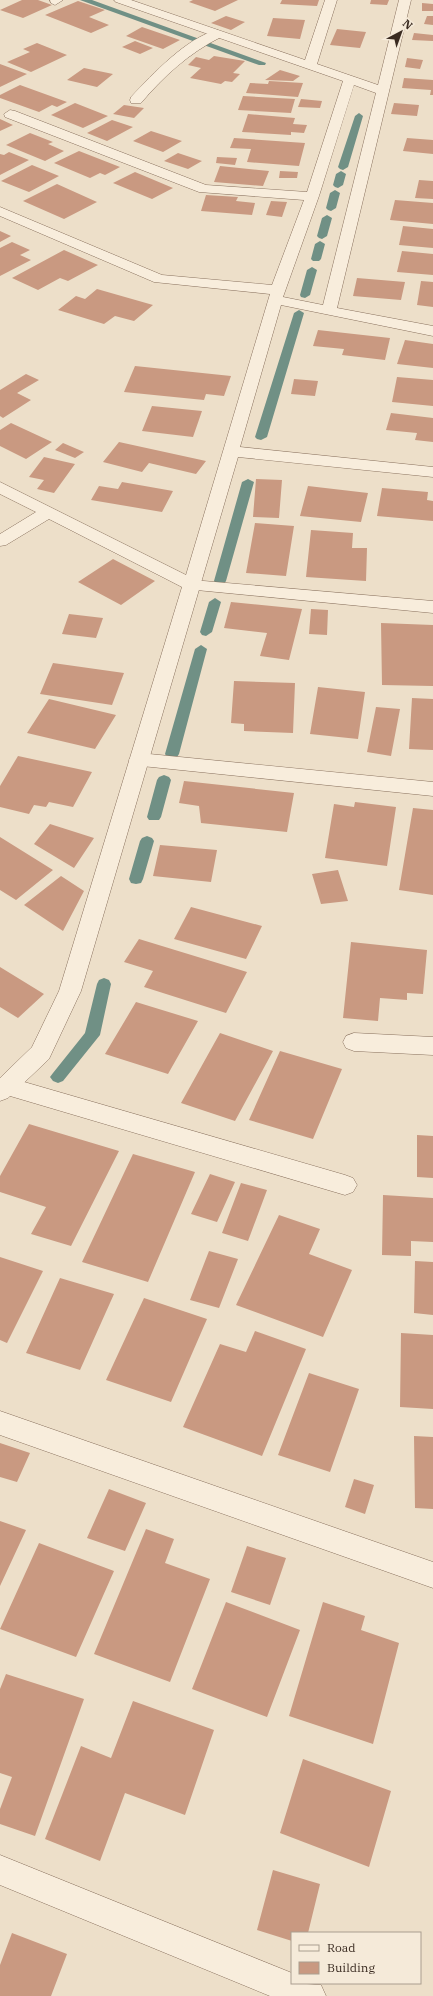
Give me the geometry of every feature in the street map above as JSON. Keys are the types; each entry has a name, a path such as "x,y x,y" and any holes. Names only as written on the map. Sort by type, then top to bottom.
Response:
{"street":[{"path":"120,0 208,39 310,65 383,91"},
{"path":"310,65 331,0"},
{"path":"329,310 405,0"},
{"path":"136,100 152,82 208,39"},
{"path":"345,1186 4,1089 41,1053 70,991 277,295 312,196 350,79"},
{"path":"10,114 204,189 312,196"},
{"path":"0,211 159,279 277,295 329,310 433,331"},
{"path":"230,451 433,472"},
{"path":"0,487 192,585 433,607"},
{"path":"0,541 48,512"},
{"path":"139,760 433,789"},
{"path":"354,1042 433,1046"},
{"path":"0,1423 433,1575"},
{"path":"0,1870 310,1996"}],"building":[{"path":"22,0 38,0 52,5 23,18 0,10"},
{"path":"193,0 238,0 215,11 189,2"},
{"path":"282,0 319,0 317,6 280,4"},
{"path":"371,0 389,0 387,5 370,4"},
{"path":"78,1 105,10 89,17 109,25 91,33 45,15"},
{"path":"422,3 433,4 433,11 422,11"},
{"path":"226,16 245,22 231,30 211,23"},
{"path":"427,16 433,16 433,25 424,24"},
{"path":"273,18 305,20 300,39 267,36"},
{"path":"142,27 180,40 163,49 126,36"},
{"path":"337,29 366,32 360,48 330,45"},
{"path":"414,33 433,35 433,41 412,40"},
{"path":"135,41 153,48 140,54 122,47"},
{"path":"37,43 67,55 31,72 7,62 30,52 23,49"},
{"path":"214,56 245,61 233,73 240,74 232,82 225,81 221,84 190,78 201,68 188,65 196,57 209,60"},
{"path":"407,58 423,60 420,69 405,67"},
{"path":"0,64 27,74 0,87"},
{"path":"84,68 113,74 97,87 67,80"},
{"path":"280,70 300,76 293,81 265,80"},
{"path":"404,78 433,80 433,95 430,95 431,90 402,88"},
{"path":"269,81 303,83 298,97 246,93 250,83 268,84"},
{"path":"20,85 67,102 57,107 52,105 39,112 0,98 0,95"},
{"path":"243,96 295,99 291,113 238,110"},
{"path":"301,99 322,101 320,108 298,107"},
{"path":"75,103 108,116 83,128 51,115"},
{"path":"394,103 419,105 417,116 391,114"},
{"path":"124,105 144,108 134,118 113,114"},
{"path":"248,114 295,118 293,124 307,125 304,133 291,132 291,135 242,132"},
{"path":"0,119 13,125 0,131"},
{"path":"112,120 133,127 107,141 87,133"},
{"path":"151,131 182,141 163,152 133,141"},
{"path":"30,133 53,142 48,144 64,151 45,161 6,145"},
{"path":"234,138 305,143 299,166 247,162 251,149 230,148"},
{"path":"407,138 433,140 433,154 403,151"},
{"path":"79,151 120,167 105,175 100,173 90,178 54,163"},
{"path":"9,152 29,160 0,175 0,154 4,155"},
{"path":"178,153 202,161 188,169 164,161"},
{"path":"217,157 237,158 235,165 216,163"},
{"path":"32,165 59,176 29,192 1,181"},
{"path":"220,166 269,171 263,186 214,182"},
{"path":"280,171 298,172 297,178 279,178"},
{"path":"135,172 173,188 152,199 113,183"},
{"path":"419,180 433,181 433,199 415,198"},
{"path":"57,184 97,202 64,219 23,201"},
{"path":"206,195 238,197 236,201 255,203 252,215 201,211"},
{"path":"395,200 433,203 433,224 390,220"},
{"path":"271,201 287,202 282,217 266,215"},
{"path":"403,226 433,229 433,248 399,245"},
{"path":"0,231 11,236 0,242"},
{"path":"12,242 30,250 20,255 31,260 0,276 0,248"},
{"path":"64,250 98,265 68,281 60,278 38,290 12,278"},
{"path":"402,251 433,254 433,275 397,272"},
{"path":"357,278 405,282 401,300 353,296"},
{"path":"421,281 433,282 433,307 417,305"},
{"path":"97,289 153,305 134,321 115,316 104,324 58,310 76,296 85,299"},
{"path":"318,330 390,338 385,360 342,355 344,349 313,346"},
{"path":"405,340 433,344 433,368 397,364"},
{"path":"135,366 231,376 224,396 206,394 204,400 124,392"},
{"path":"26,374 39,380 17,393 31,400 3,418 0,416 0,390"},
{"path":"397,377 433,380 433,406 392,402"},
{"path":"294,379 318,381 315,396 291,394"},
{"path":"152,406 202,411 193,437 142,431"},
{"path":"391,413 433,418 433,442 415,440 417,433 386,430"},
{"path":"11,423 52,442 26,459 0,446 0,430"},
{"path":"119,442 206,461 196,474 149,463 142,472 103,462"},
{"path":"63,443 84,452 75,458 55,450"},
{"path":"44,457 75,464 54,493 37,489 44,480 29,477"},
{"path":"256,479 282,480 279,518 253,517"},
{"path":"122,482 173,491 162,512 91,500 99,486 118,489"},
{"path":"308,486 368,493 361,522 300,516"},
{"path":"382,488 428,492 427,500 433,501 433,521 377,516"},
{"path":"255,523 294,526 286,576 246,573"},
{"path":"311,530 353,533 352,548 367,548 366,581 306,577"},
{"path":"113,559 155,581 121,605 78,582"},
{"path":"231,602 302,609 289,660 260,656 267,633 224,628"},
{"path":"311,609 328,610 327,635 309,634"},
{"path":"69,614 103,618 96,638 62,634"},
{"path":"381,623 433,625 433,686 382,685"},
{"path":"53,663 124,673 112,705 40,694"},
{"path":"234,681 295,683 293,733 244,731 244,724 231,723"},
{"path":"318,687 365,692 358,739 310,734"},
{"path":"412,698 433,699 433,750 409,749"},
{"path":"49,699 116,715 95,749 27,733"},
{"path":"376,707 400,709 391,756 367,752"},
{"path":"18,756 92,772 73,807 49,802 46,807 34,805 29,814 0,807 0,786"},
{"path":"184,781 294,793 287,832 201,823 199,806 179,803"},
{"path":"355,802 396,807 387,866 325,858 334,804 354,807"},
{"path":"413,808 433,810 433,895 399,890"},
{"path":"50,824 94,838 74,868 34,844"},
{"path":"0,837 53,870 16,900 0,890"},
{"path":"160,845 217,850 211,882 153,876"},
{"path":"338,870 348,901 321,904 312,874"},
{"path":"61,876 84,891 63,931 24,905"},
{"path":"191,907 262,926 246,959 174,939"},
{"path":"139,939 247,972 226,1013 144,987 153,971 124,962"},
{"path":"351,942 427,950 423,994 407,993 407,1000 380,998 378,1021 343,1018"},
{"path":"0,967 44,994 18,1018 0,1007"},
{"path":"136,1002 198,1021 168,1074 105,1054"},
{"path":"220,1033 273,1051 235,1121 181,1103"},
{"path":"280,1051 342,1069 313,1139 249,1120"},
{"path":"29,1124 119,1151 71,1246 31,1234 46,1207 0,1192 0,1176"},
{"path":"417,1135 433,1136 433,1178 417,1177"},
{"path":"133,1154 195,1172 148,1282 82,1262"},
{"path":"210,1174 235,1182 217,1222 191,1214"},
{"path":"241,1183 267,1190 248,1241 222,1233"},
{"path":"383,1195 433,1198 433,1242 411,1241 411,1256 382,1255"},
{"path":"279,1215 320,1229 309,1254 352,1270 323,1337 236,1305"},
{"path":"209,1251 238,1259 219,1308 190,1300"},
{"path":"0,1257 43,1271 7,1343 0,1340"},
{"path":"415,1261 433,1262 433,1315 414,1313"},
{"path":"60,1278 114,1294 80,1370 26,1353"},
{"path":"144,1298 207,1319 171,1402 106,1380"},
{"path":"255,1331 306,1349 262,1456 183,1427 220,1344 246,1352"},
{"path":"401,1333 433,1335 433,1409 400,1407"},
{"path":"309,1373 359,1389 330,1472 278,1455"},
{"path":"414,1436 433,1437 433,1509 415,1508"},
{"path":"0,1443 30,1453 17,1482 0,1477"},
{"path":"354,1479 374,1485 365,1514 345,1507"},
{"path":"109,1489 146,1503 125,1551 87,1538"},
{"path":"0,1521 26,1530 0,1586"},
{"path":"146,1529 174,1539 165,1563 210,1579 170,1682 94,1654"},
{"path":"39,1543 114,1571 76,1657 0,1629"},
{"path":"247,1546 286,1558 270,1605 231,1592"},
{"path":"226,1602 300,1630 267,1717 192,1689"},
{"path":"323,1602 365,1616 361,1630 399,1643 373,1744 289,1716"},
{"path":"6,1674 84,1699 35,1836 0,1824 0,1809 12,1777 0,1773 0,1689"},
{"path":"133,1701 214,1730 185,1815 125,1793 100,1861 45,1839 81,1746 111,1758"},
{"path":"303,1759 391,1791 369,1867 280,1833"},
{"path":"273,1870 320,1884 308,1932 291,1932 291,1941 257,1930"},
{"path":"12,1933 67,1954 51,1996 0,1996 0,1965"}],"waterway":[{"path":"84,0 262,63"},
{"path":"343,167 359,116"},
{"path":"338,185 341,174"},
{"path":"331,208 335,193"},
{"path":"322,236 327,218"},
{"path":"316,259 320,244"},
{"path":"305,295 312,270"},
{"path":"261,437 299,313"},
{"path":"220,581 248,482"},
{"path":"206,632 215,602"},
{"path":"172,754 201,649"},
{"path":"154,817 164,780"},
{"path":"136,879 147,841"},
{"path":"58,1077 92,1035 104,984"}]}
